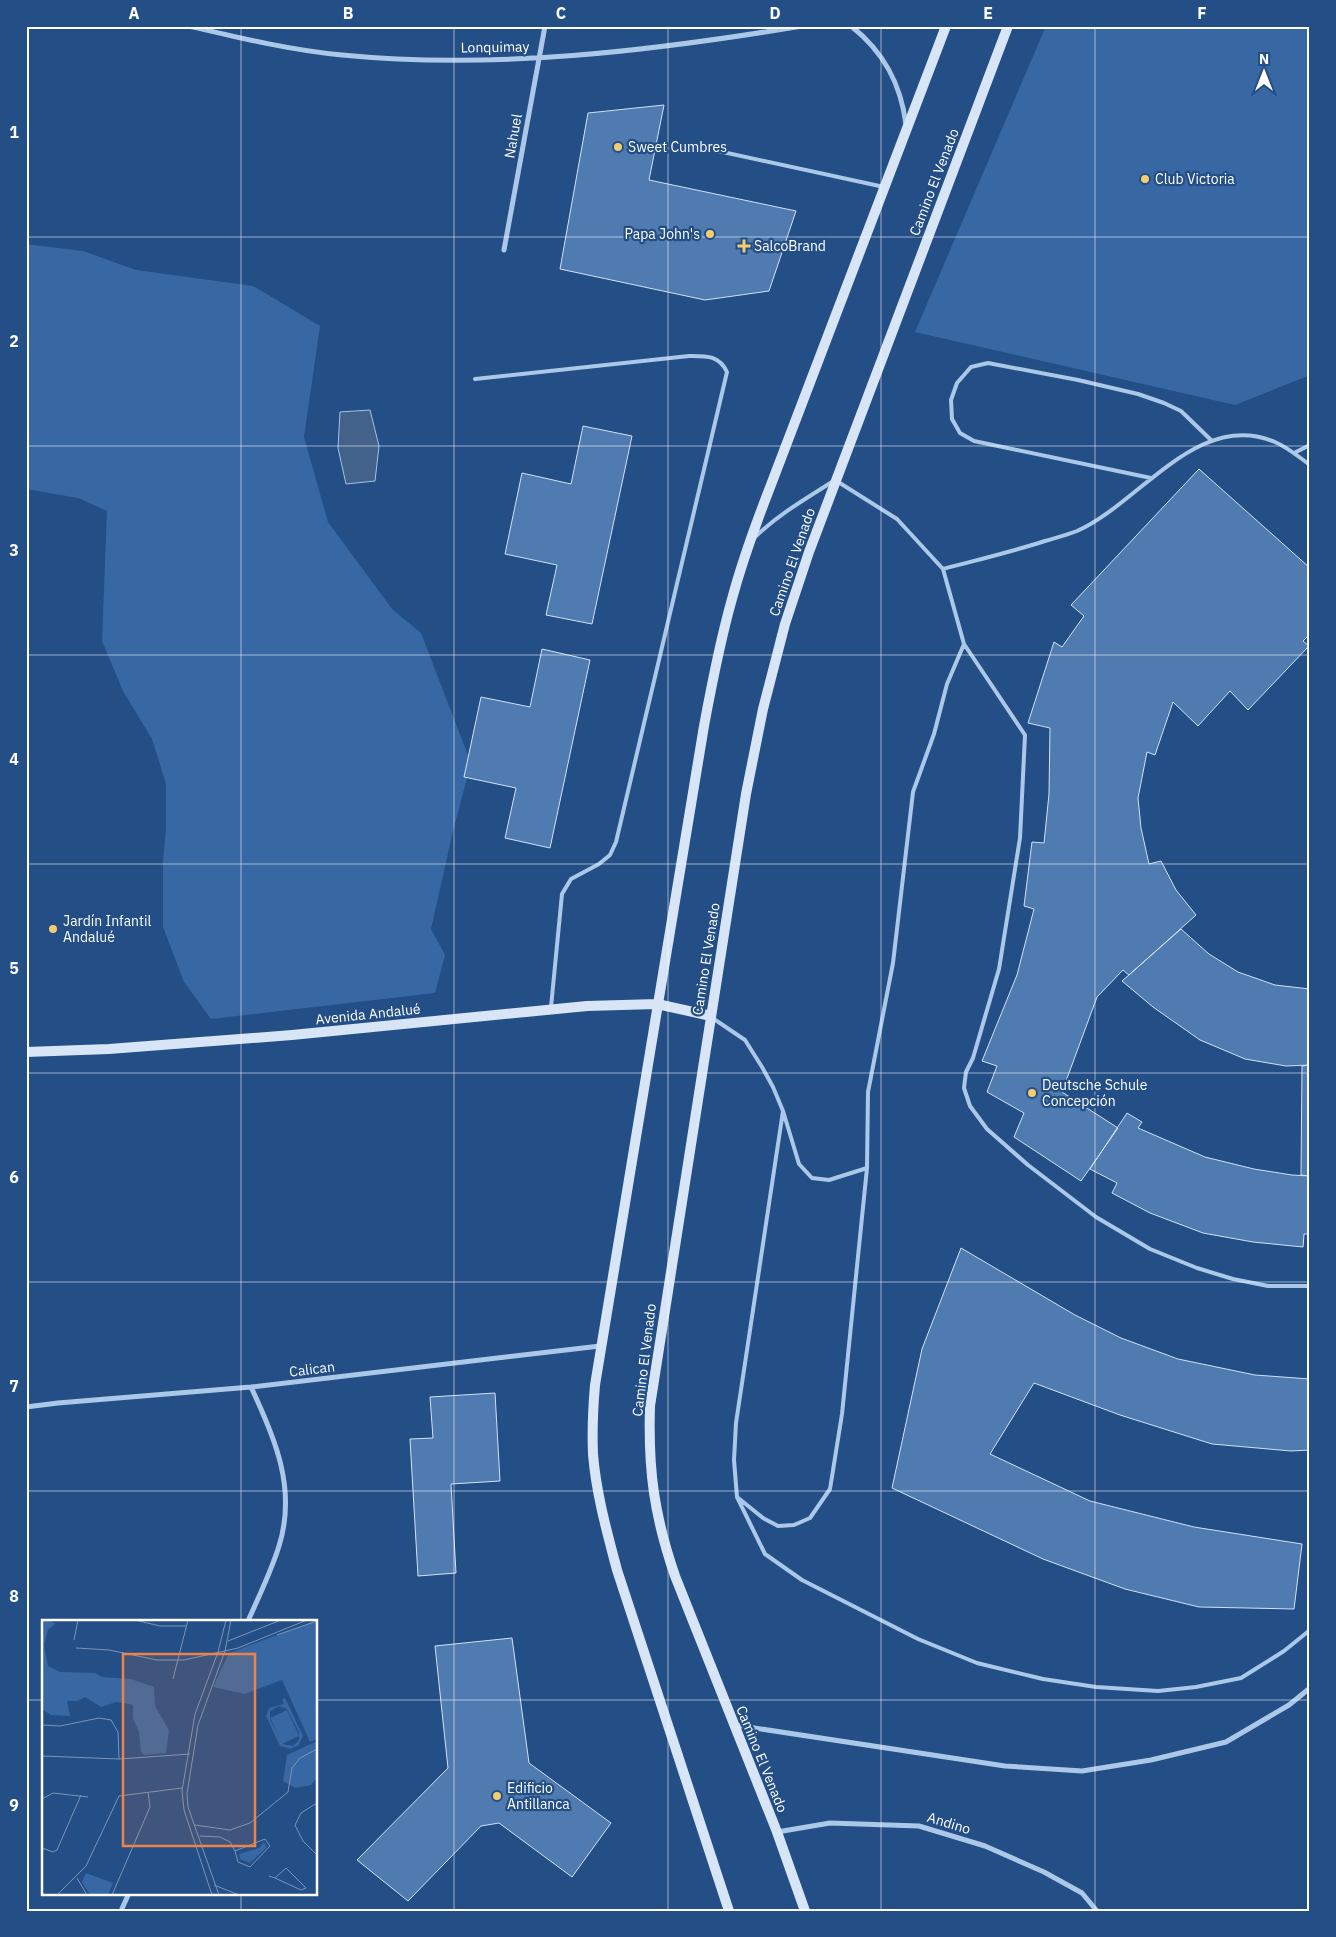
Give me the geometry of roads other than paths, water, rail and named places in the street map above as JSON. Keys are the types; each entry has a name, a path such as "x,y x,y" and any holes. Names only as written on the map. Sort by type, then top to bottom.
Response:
{"street":[{"name":"Lonquimay","path":"189,26 277,45 341,55 406,59 538,57 624,51 802,26"},
{"name":"Nahuel","path":"504,250 545,26"},
{"path":"850,26 877,52 890,72 903,106 906,129"},
{"path":"729,1911 617,1570 604,1518 594,1456 592,1424 594,1385 716,662 732,598 749,543 946,26"},
{"name":"Camino El Venado","path":"805,1911 777,1832 664,1543 650,1475 648,1440 650,1406 710,1016 746,794 763,708 785,624 809,552 1008,26"},
{"name":"Avenida Andalué","path":"26,1052 109,1049 292,1035 550,1010 657,1004 710,1016"},
{"name":"Calican","path":"26,1407 252,1387 600,1346"},
{"path":"248,1620 280,1544 285,1507 285,1488 280,1456 270,1426 252,1387"},
{"path":"734,1725 1006,1766 1082,1771 1151,1760 1226,1742 1289,1705 1310,1688"},
{"name":"Andino","path":"777,1832 830,1822 919,1826 985,1846 1044,1872 1082,1894 1097,1911"},
{"path":"121,1911 129,1894"}],"lane":[{"path":"686,144 884,187"},
{"path":"474,379 689,356 710,356 722,362 727,372 616,842 610,855 600,864 571,879 562,894 550,1010"},
{"path":"1151,478 974,441 960,433 952,419 951,400 957,383 971,367 988,363 1078,380 1164,402 1181,411 1212,441"},
{"path":"942,569 1014,551 1077,531 1104,516 1179,456 1212,441 1239,435 1256,436 1276,442 1310,465"},
{"path":"1294,453 1310,445"},
{"path":"749,543 777,518 835,480 897,519 942,569 964,644 1025,735 1020,838 998,969 973,1058 966,1072 964,1088 970,1106 987,1129 1028,1165 1096,1217 1150,1249 1197,1268 1232,1279 1268,1286 1310,1286"},
{"path":"737,1497 763,1518 778,1526 794,1525 810,1518 830,1489 842,1414 867,1168 868,1092 894,963 913,792 934,734 948,684 964,644"},
{"path":"710,1016 745,1040 773,1087 783,1111 799,1164 812,1178 830,1180 867,1168"},
{"path":"783,1111 736,1424 734,1460 737,1497 765,1554 802,1580 918,1639 952,1653 977,1663 1043,1679 1096,1687 1158,1690 1196,1687 1241,1678 1284,1651 1310,1630"}],"place":[{"name":"Sweet Cumbres","path":"618,147"},
{"name":"Club Victoria","path":"1145,179"},
{"name":"Papa John's","path":"710,234"},
{"name":"SalcoBrand","path":"744,246"},
{"name":"Jardín Infantil Andalué","path":"53,929"},
{"name":"Deutsche Schule Concepción","path":"1032,1093"},
{"name":"Edificio Antillanca","path":"497,1796"}]}
